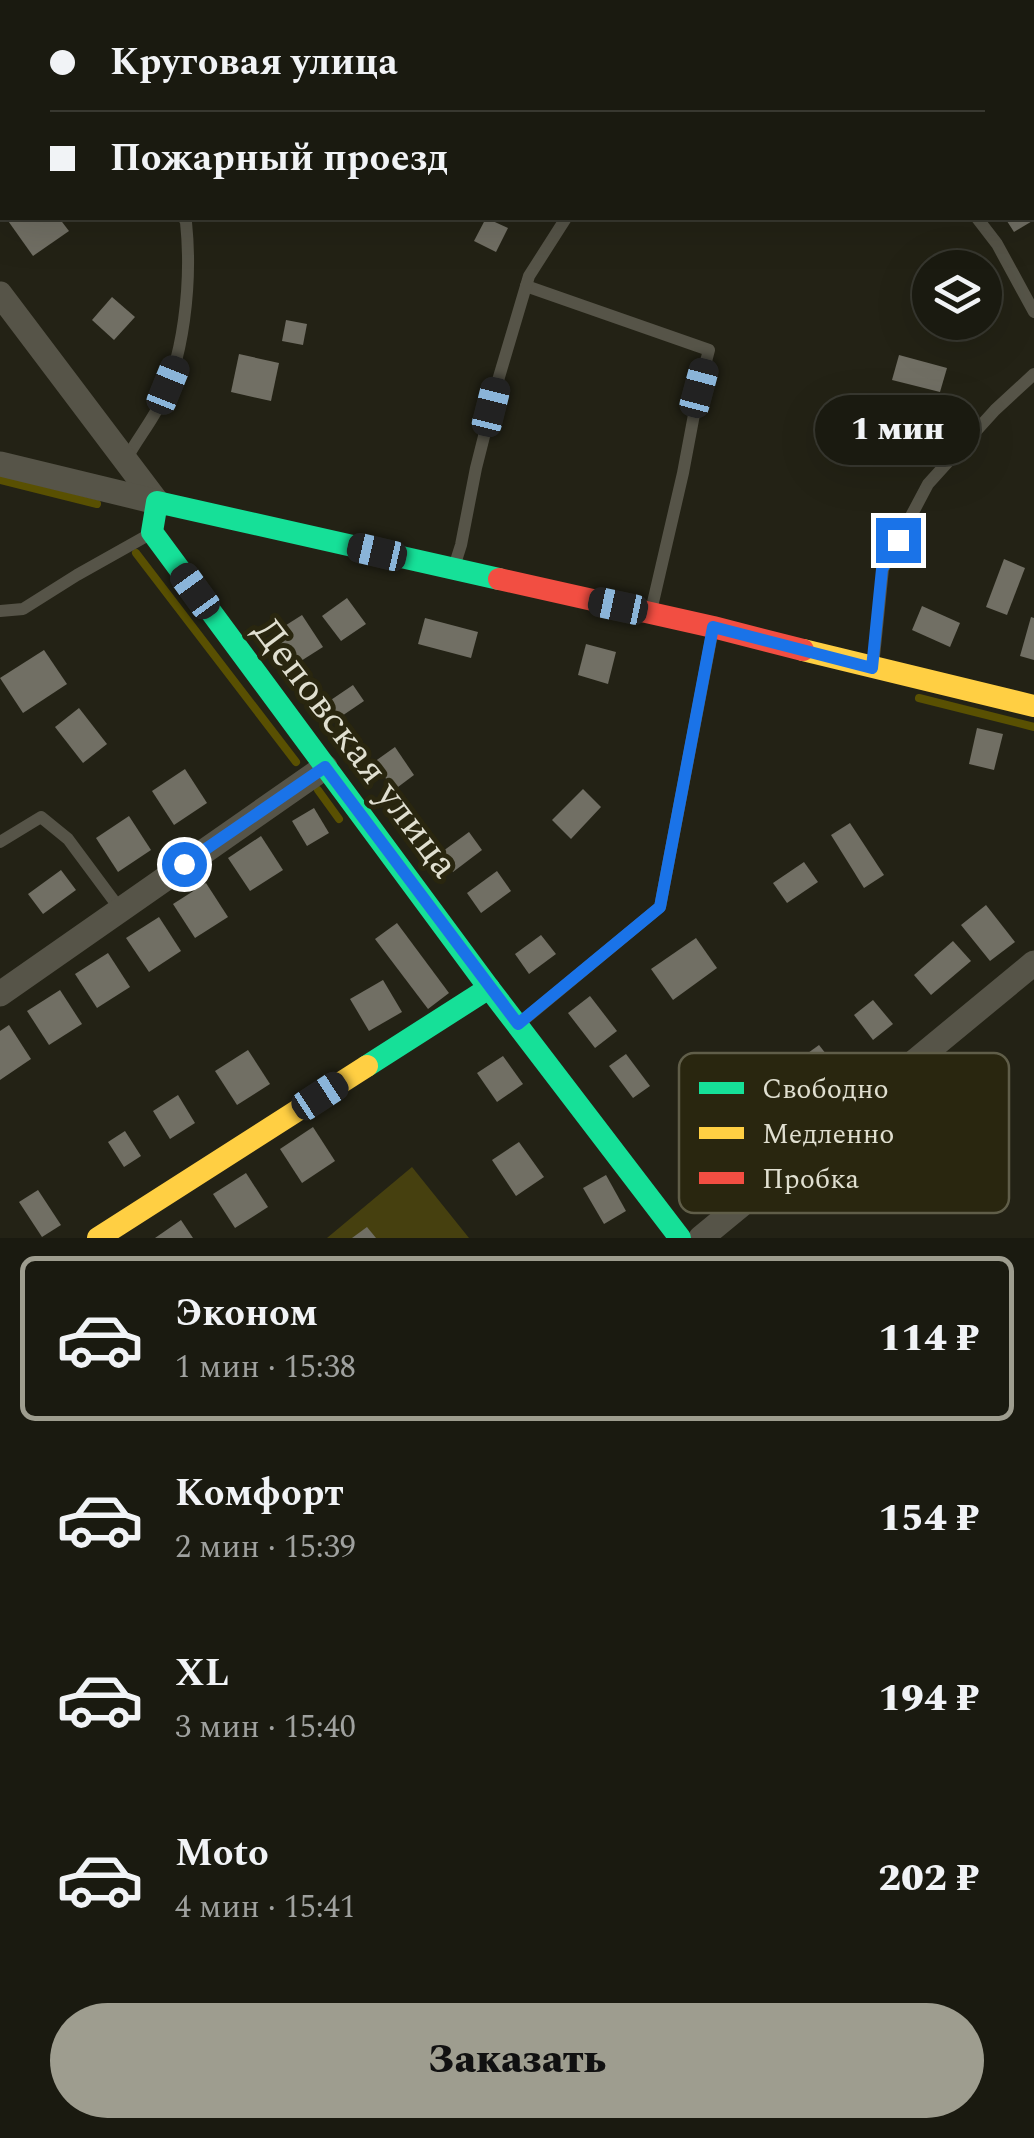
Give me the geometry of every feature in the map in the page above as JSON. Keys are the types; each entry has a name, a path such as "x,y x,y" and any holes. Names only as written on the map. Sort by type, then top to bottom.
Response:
{"street":[{"path":"0,294 156,502 152,532"},
{"path":"0,464 713,627 1034,706"},
{"name":"Деповская улица","path":"152,532 680,1238"},
{"path":"0,994 325,767"},
{"path":"925,1053 1034,963"},
{"path":"98,1238 490,988"},
{"path":"701,1238 731,1213"}],"lane":[{"path":"125,461 157,412 178,359 190,257 185,220"},
{"path":"453,569 499,377 529,276 565,220"},
{"path":"979,220 1034,312"},
{"path":"526,286 709,350 650,613"},
{"path":"872,668 882,569 928,484 994,410 1034,374"},
{"path":"0,611 23,609 152,532"},
{"path":"518,1024 660,907 713,627"},
{"path":"0,842 41,817 68,839 120,909"}],"shaded area":[{"path":"412,1167 469,1238 327,1238"}],"building":[{"path":"7,220 61,220 69,231 33,256"},
{"path":"485,220 508,228 496,252 474,241"},
{"path":"1006,220 1034,220 1014,232"},
{"path":"112,297 135,317 114,340 92,320"},
{"path":"286,320 307,324 303,345 282,341"},
{"path":"239,354 279,363 271,401 231,392"},
{"path":"899,355 947,368 940,392 892,380"},
{"path":"1004,559 1025,568 1007,615 986,607"},
{"path":"347,598 366,624 341,641 322,616"},
{"path":"922,606 960,623 950,647 912,630"},
{"path":"302,615 323,647 293,666 272,634"},
{"path":"1031,617 1034,618 1034,660 1020,656"},
{"path":"425,618 478,632 471,658 418,644"},
{"path":"586,644 616,652 608,684 578,675"},
{"path":"44,650 67,684 23,713 0,678"},
{"path":"353,685 364,701 333,722 322,706"},
{"path":"79,708 107,744 83,763 55,727"},
{"path":"977,728 1003,734 994,770 969,764"},
{"path":"395,747 414,775 394,790 374,762"},
{"path":"185,769 207,803 174,825 152,791"},
{"path":"583,789 601,807 571,839 552,820"},
{"path":"314,808 329,833 307,846 292,821"},
{"path":"129,816 151,850 118,872 96,838"},
{"path":"850,823 884,875 864,888 831,835"},
{"path":"469,832 482,850 453,872 439,854"},
{"path":"261,836 283,870 250,891 228,858"},
{"path":"804,862 818,882 787,903 773,883"},
{"path":"61,870 76,890 43,914 28,894"},
{"path":"497,871 511,891 481,913 467,893"},
{"path":"206,883 228,917 195,938 173,904"},
{"path":"986,905 1015,942 990,961 961,925"},
{"path":"159,917 181,951 149,972 126,938"},
{"path":"397,923 449,993 428,1009 375,939"},
{"path":"541,935 556,954 529,974 515,954"},
{"path":"696,938 717,968 673,1000 651,969"},
{"path":"953,941 971,961 931,995 914,975"},
{"path":"108,953 130,987 97,1008 75,974"},
{"path":"383,980 402,1012 369,1031 350,999"},
{"path":"60,990 82,1024 49,1045 27,1011"},
{"path":"590,996 617,1031 595,1048 568,1013"},
{"path":"873,1000 893,1024 873,1040 854,1015"},
{"path":"9,1025 31,1059 0,1080 0,1031"},
{"path":"819,1045 825,1053 808,1053"},
{"path":"248,1050 270,1084 237,1105 215,1071"},
{"path":"626,1054 650,1086 633,1098 609,1066"},
{"path":"503,1056 523,1084 497,1102 477,1073"},
{"path":"178,1095 195,1123 170,1139 153,1111"},
{"path":"313,1127 335,1161 302,1183 280,1149"},
{"path":"125,1131 141,1156 124,1167 108,1142"},
{"path":"519,1142 544,1177 516,1196 492,1160"},
{"path":"246,1173 268,1207 235,1228 213,1194"},
{"path":"606,1175 626,1211 604,1224 583,1188"},
{"path":"38,1190 61,1225 42,1237 19,1202"},
{"path":"181,1220 193,1238 155,1238"},
{"path":"367,1227 376,1238 352,1238"}],"waterway":[{"path":"0,480 97,504"},
{"path":"136,553 296,762"},
{"path":"919,698 1034,727"},
{"path":"318,790 339,819"}],"traffic: fast":[{"path":"499,579 157,502 152,532 489,988 680,1238"},
{"path":"367,1066 489,988"}],"traffic: slow":[{"path":"803,650 1034,706"},
{"path":"98,1238 367,1066"}],"traffic: jam":[{"path":"499,579 803,650"}],"route":[{"path":"184,864 325,767 518,1024 660,907 713,627 872,668 882,569 898,540"}]}
